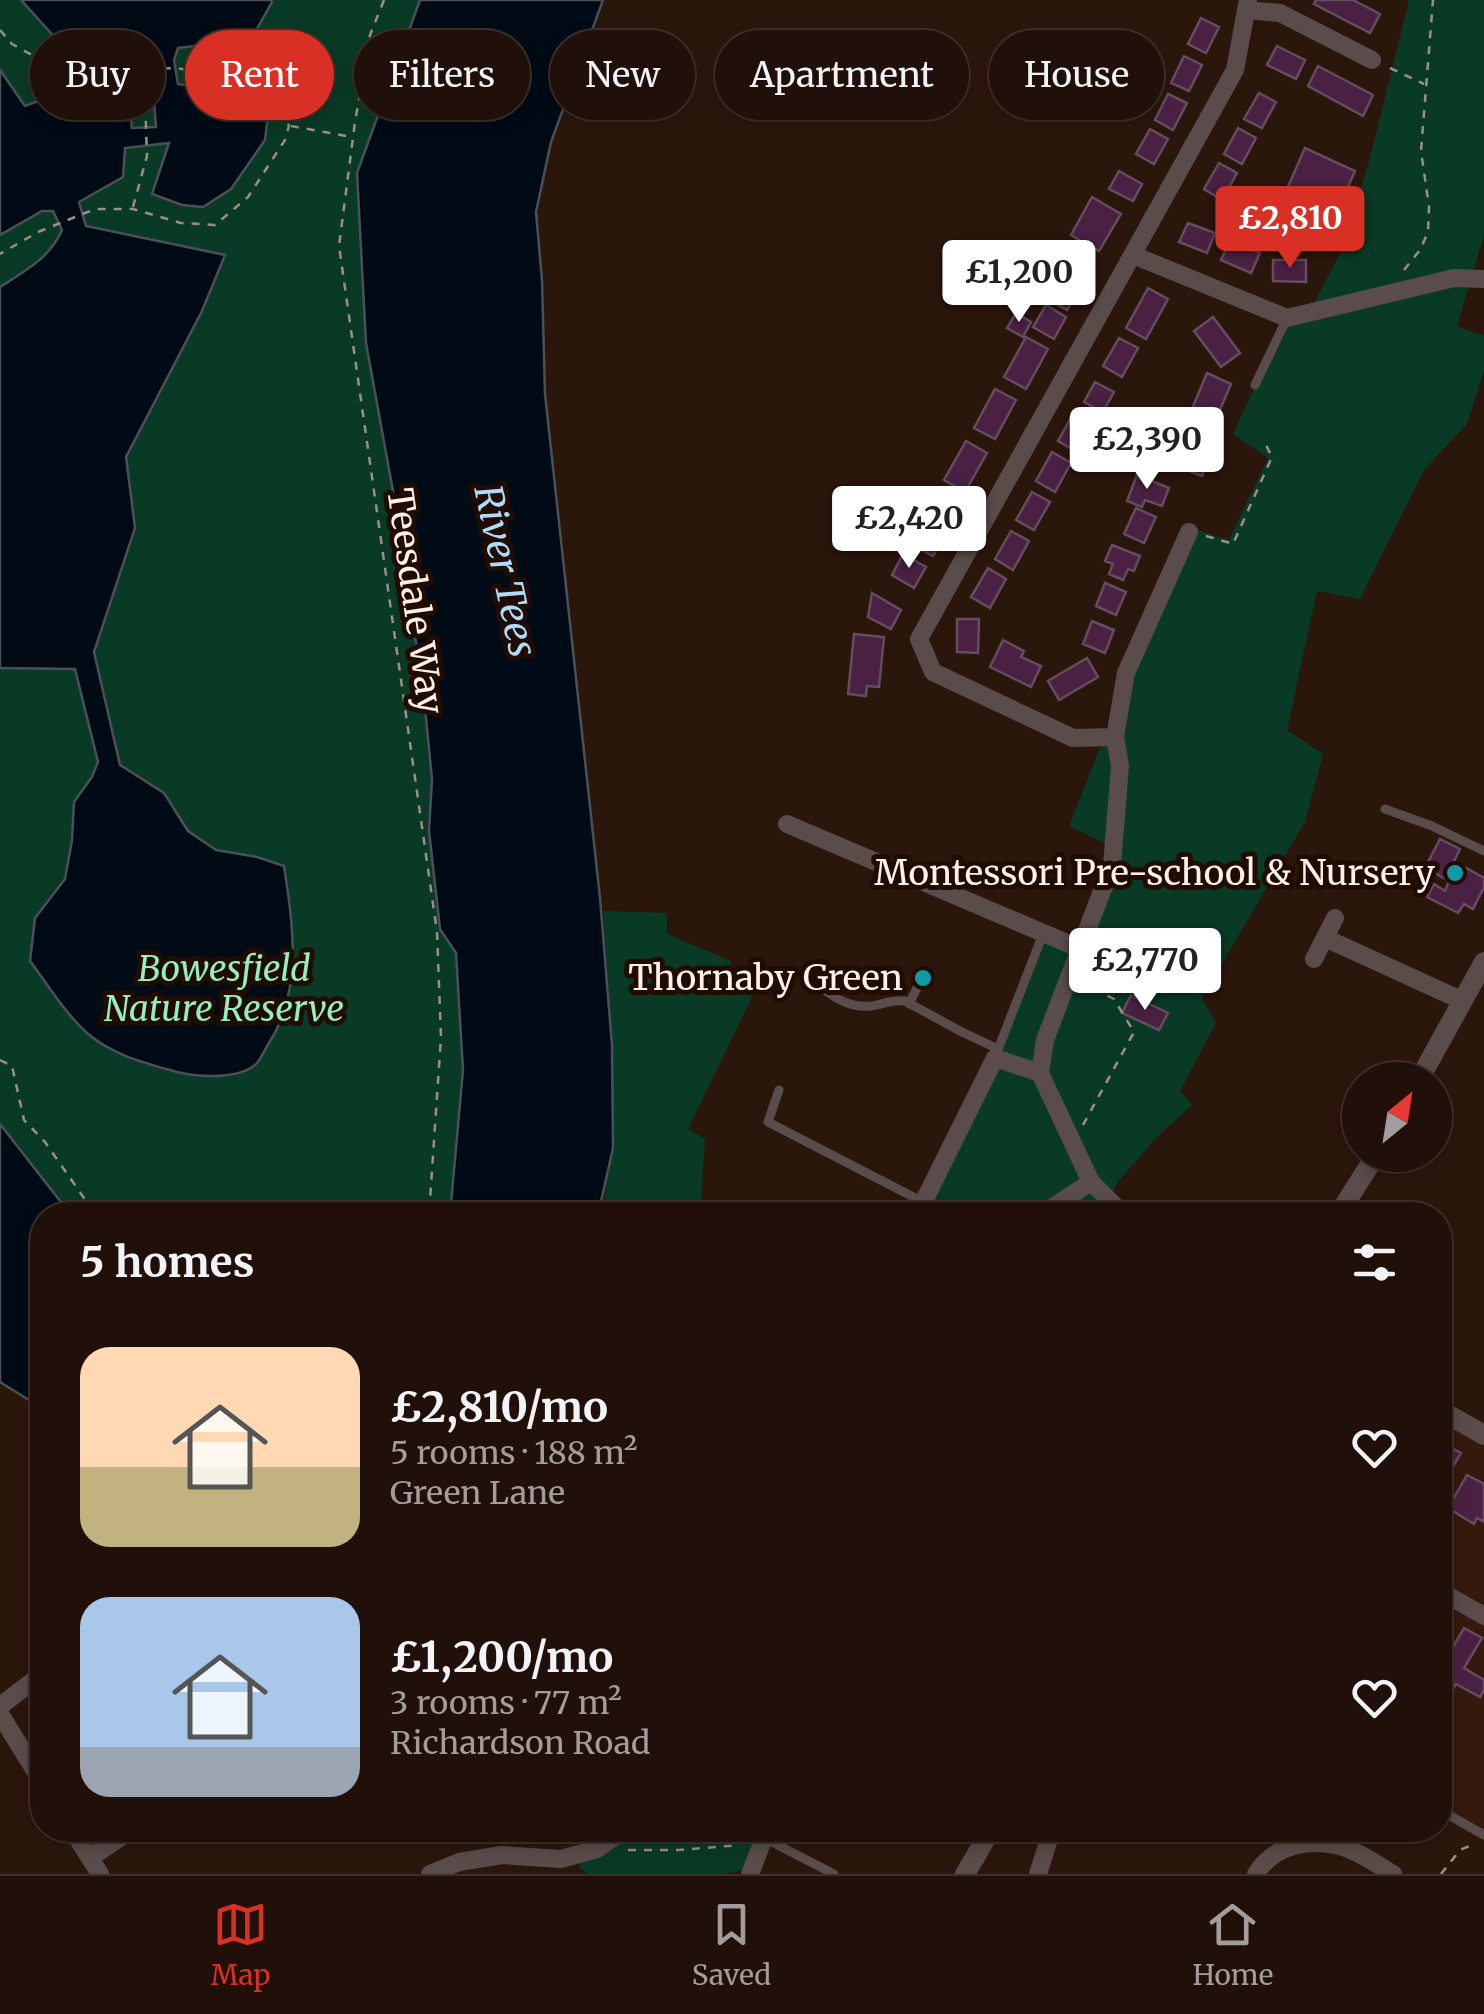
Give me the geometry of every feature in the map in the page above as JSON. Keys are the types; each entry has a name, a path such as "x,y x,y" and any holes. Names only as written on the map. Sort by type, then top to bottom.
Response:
{"street":[{"path":"1115,737 1073,738 933,672 918,638 1236,70 1247,5 1280,13 1372,60"},
{"path":"1133,254 1288,318 1454,278 1484,279"},
{"path":"1111,1202 1090,1182 1040,1073 1046,1040 1112,864 1120,766 1115,737 1126,674 1189,532"},
{"path":"787,824 1080,949"},
{"path":"1314,959 1335,918"},
{"path":"1325,938 1463,1001"},
{"path":"1429,1062 1484,962"},
{"path":"923,1202 996,1053 1040,1073"},
{"path":"1346,1202 1365,1172"},
{"path":"1060,1202 1090,1182"},
{"path":"1452,1417 1484,1434"},
{"path":"1452,1598 1484,1616"},
{"path":"0,1706 30,1683"},
{"path":"0,1714 30,1763"},
{"path":"80,1842 95,1866 119,1842"},
{"path":"430,1874 459,1862 502,1855 561,1859 606,1842"},
{"path":"750,1874 763,1842"},
{"path":"965,1874 984,1842"},
{"path":"1038,1874 1048,1842"},
{"path":"1256,1874 1280,1842"},
{"path":"1316,1842 1346,1848 1394,1874"}],"lane":[{"path":"1255,385 1288,318"},
{"path":"1386,809 1484,850"},
{"path":"810,979 854,1006 899,999 996,1053 1043,934"},
{"path":"909,1004 919,984"},
{"path":"779,1090 768,1122 909,1202"},
{"path":"1452,1817 1484,1835"},
{"path":"780,1842 834,1874"}],"path":[{"name":"Teesdale Way","path":"384,0 370,36 339,246 437,932 441,1038 430,1202"},
{"path":"1404,271 1428,232 1429,206 1421,151 1433,0"},
{"path":"0,30 12,44 30,54"},
{"path":"1372,60 1425,84"},
{"path":"0,254 38,232 95,208 133,209 181,224 216,225 248,197 284,140 289,126 282,109 232,80 165,69"},
{"path":"133,209 147,156 146,120"},
{"path":"289,126 353,138"},
{"path":"1189,532 1233,544 1272,457 1263,439"},
{"path":"1070,977 1114,999 1134,1032 1073,1144"},
{"path":"0,1060 12,1066 24,1120 89,1202"},
{"path":"628,1850 731,1847 744,1842"},
{"path":"1441,1874 1460,1850 1476,1844 1484,1848"}],"shaded area":[{"path":"1452,1427 1484,1445 1484,1841 1452,1823"}],"green space":[{"name":"Bowesfield Nature Reserve","path":"0,0 420,0 409,30 354,30 354,120 376,120 357,173 366,343 421,668 432,779 429,831 440,929 456,952 463,1070 451,1202 61,1202 0,1124"},
{"path":"1409,0 1484,0 1484,235 1457,326 1484,336 1484,371 1467,424 1424,470 1360,599 1317,591 1287,730 1323,754 1305,822 1202,998 1216,1023 1180,1091 1192,1105 1155,1139 1117,1183 1109,1202 920,1202 991,1057 1041,930 1076,944 1110,846 1069,826 1129,675 1195,529 1229,540 1268,458 1233,434 1290,311 1313,305 1342,250 1371,154"},
{"path":"603,911 667,913 667,934 731,961 727,975 754,993 688,1129 705,1139 701,1202 603,1202 613,1148 612,1045"},
{"path":"589,1842 758,1842 743,1870 725,1874 588,1874 579,1867"}],"water":[{"path":"21,0 272,2 256,30 185,30 185,47 178,48 174,60 178,84 185,85 185,120 267,120 265,140 231,189 203,207 182,205 152,194 169,143 125,148 123,177 79,202 86,226 225,255 202,311 126,457 135,528 94,652 120,765 164,793 188,831 216,850 284,866 293,957 287,1001 280,1023 257,1063 230,1075 177,1072 107,1047 71,1017 30,961 35,918 65,879 74,802 98,762 75,669 0,668 0,287 44,256 62,230 53,211 42,211 0,235 0,70 25,106 30,104 30,120 131,120 132,128 156,127 155,120 165,120 165,30 48,30"},
{"name":"River Tees","path":"420,0 603,0 592,30 550,30 550,120 559,120 536,212 545,394 600,898 612,1045 613,1148 601,1202 451,1202 463,1070 456,953 440,929 429,831 432,779 421,668 366,343 357,173 376,120 530,120 530,30 409,30"},
{"path":"0,1124 61,1202 30,1202 30,1401 0,1382"}],"building":[{"path":"1316,0 1353,0 1380,14 1370,33 1314,4"},
{"path":"1201,18 1219,27 1206,53 1188,44"},
{"path":"1277,46 1305,60 1296,79 1267,65"},
{"path":"1184,56 1202,65 1189,91 1171,83"},
{"path":"1318,66 1373,95 1363,116 1308,86"},
{"path":"1259,93 1276,102 1262,128 1244,119"},
{"path":"1168,94 1187,103 1173,130 1155,120 1164,120"},
{"path":"1238,128 1256,138 1242,164 1224,154"},
{"path":"1150,129 1168,139 1154,164 1136,154"},
{"path":"1305,148 1355,171 1329,229 1279,207"},
{"path":"1219,163 1237,173 1222,200 1204,189"},
{"path":"1119,171 1142,184 1133,201 1109,189"},
{"path":"1092,197 1121,214 1099,251 1071,235"},
{"path":"1188,223 1215,233 1207,253 1179,242"},
{"path":"1230,240 1260,253 1251,273 1221,260"},
{"path":"1078,250 1094,260 1081,285 1064,275"},
{"path":"1273,260 1306,260 1306,282 1273,281"},
{"path":"1050,276 1078,291 1067,310 1040,295"},
{"path":"1148,288 1168,299 1146,339 1126,328"},
{"path":"1046,305 1066,317 1054,339 1033,327"},
{"path":"1016,313 1031,322 1023,337 1007,328"},
{"path":"1213,317 1240,353 1221,367 1194,331"},
{"path":"1026,337 1048,349 1026,389 1004,377"},
{"path":"1119,338 1138,348 1122,377 1103,366"},
{"path":"1207,373 1231,384 1216,419 1192,409"},
{"path":"1095,382 1114,392 1103,412 1084,402"},
{"path":"995,389 1016,400 995,439 974,428"},
{"path":"1073,414 1092,425 1077,452 1058,441"},
{"path":"1172,436 1212,451 1202,476 1189,471 1193,460 1167,450"},
{"path":"966,441 987,453 965,492 944,480"},
{"path":"1052,452 1071,463 1055,492 1036,481"},
{"path":"1137,475 1169,488 1162,506 1145,500 1142,507 1127,501"},
{"path":"937,489 960,502 948,523 926,510"},
{"path":"1032,492 1050,502 1034,530 1016,520"},
{"path":"1136,508 1156,517 1144,543 1124,534"},
{"path":"915,521 944,537 933,556 914,546 910,553 900,548"},
{"path":"1011,531 1029,541 1013,570 995,559"},
{"path":"1112,545 1140,556 1134,571 1128,569 1123,580 1109,574 1113,564 1105,561"},
{"path":"903,554 926,567 914,588 892,575"},
{"path":"988,568 1006,579 990,608 971,597"},
{"path":"1105,583 1126,592 1116,615 1096,606"},
{"path":"872,593 901,610 891,629 868,617"},
{"path":"957,619 979,619 978,653 957,652"},
{"path":"1092,621 1114,630 1105,653 1083,644"},
{"path":"854,634 884,637 879,687 867,686 866,696 848,694"},
{"path":"1003,640 1024,651 1021,657 1041,666 1031,687 990,667"},
{"path":"1087,658 1098,677 1059,700 1048,681"},
{"name":"Montessori Pre-school & Nursery","path":"1440,839 1460,849 1454,861 1484,878 1484,887 1473,909 1464,904 1458,913 1427,897 1434,884 1445,891 1449,881 1425,868"},
{"path":"1131,995 1168,1013 1159,1030 1122,1013"},
{"path":"1452,1448 1461,1453 1452,1468"},
{"path":"1467,1475 1484,1484 1484,1522 1477,1518 1474,1524 1452,1510 1452,1501"},
{"path":"1464,1628 1482,1638 1464,1668 1484,1680 1480,1697 1456,1684 1452,1691 1452,1648"}],"place":[{"name":"Montessori Pre-school & Nursery","path":"1455,873"},
{"name":"Thornaby Green","path":"923,978"}]}
